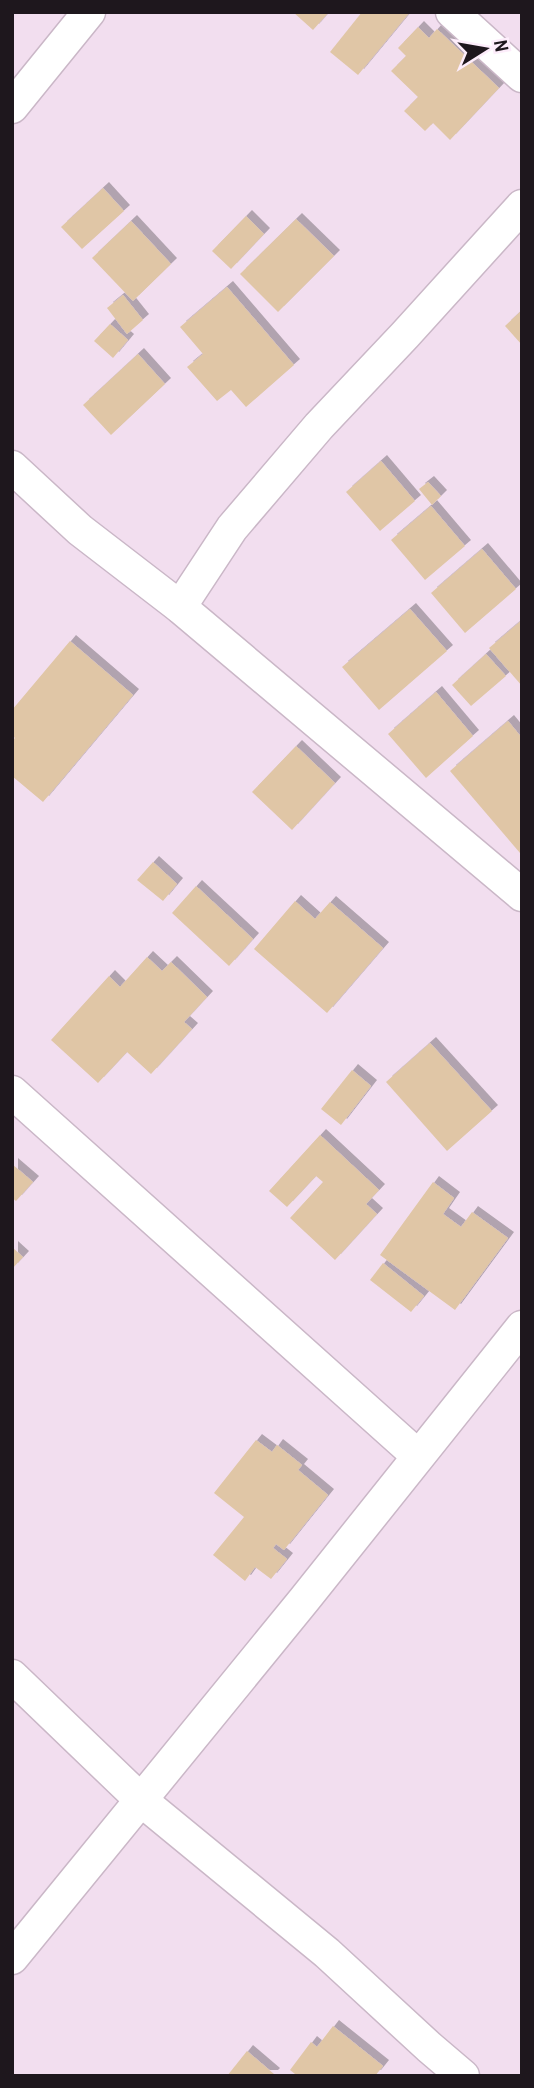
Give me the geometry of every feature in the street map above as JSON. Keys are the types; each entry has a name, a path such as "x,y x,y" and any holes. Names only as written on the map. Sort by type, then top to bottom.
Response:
{"street":[{"path":"12,107 89,12"},
{"path":"452,12 522,76"},
{"path":"180,607 232,528 319,426 522,206"},
{"path":"12,467 79,530 180,607 522,895"},
{"path":"12,1092 418,1456"},
{"path":"12,1958 142,1801 522,1327"},
{"path":"12,1676 142,1801 327,1953 433,2061 463,2076"}],"building":[{"path":"293,12 329,12 313,30"},
{"path":"362,12 410,12 358,75 330,52"},
{"path":"418,27 429,38 437,29 499,88 450,140 433,123 425,131 404,111 418,97 391,71 406,56 398,48"},
{"path":"103,188 124,211 82,249 61,227"},
{"path":"246,216 264,234 231,269 212,251"},
{"path":"296,219 334,256 278,312 240,274"},
{"path":"131,221 171,264 133,301 92,258"},
{"path":"227,287 294,365 246,407 231,390 217,401 187,367 203,354 180,327"},
{"path":"123,295 143,320 127,334 107,308"},
{"path":"522,310 522,345 505,326"},
{"path":"110,324 128,340 113,358 94,341"},
{"path":"138,354 165,384 111,435 83,405"},
{"path":"381,461 415,501 380,531 346,492"},
{"path":"428,482 441,496 432,505 419,489"},
{"path":"431,506 465,546 425,580 391,540"},
{"path":"482,549 516,589 465,633 431,593"},
{"path":"410,609 447,651 379,710 342,667"},
{"path":"522,620 522,686 489,648"},
{"path":"70,641 133,695 43,802 12,776 12,741 15,738 12,735 12,710"},
{"path":"486,654 506,676 471,706 452,685"},
{"path":"436,692 473,736 426,778 388,734"},
{"path":"508,721 522,738 520,853 450,771"},
{"path":"296,746 335,783 292,830 252,792"},
{"path":"153,862 177,884 163,901 137,880"},
{"path":"196,886 253,939 229,966 172,913"},
{"path":"295,901 315,919 330,902 383,948 327,1013 254,949"},
{"path":"147,957 162,971 171,962 207,997 184,1022 192,1029 151,1074 127,1052 98,1083 51,1040 109,976 120,987"},
{"path":"430,1043 492,1111 447,1151 386,1082"},
{"path":"352,1070 371,1086 341,1125 321,1109"},
{"path":"320,1135 379,1190 366,1204 377,1214 335,1260 290,1218 323,1182 316,1176 287,1207 269,1191"},
{"path":"12,1164 33,1182 16,1201 12,1198"},
{"path":"433,1182 454,1198 443,1214 461,1227 472,1212 508,1238 455,1310 380,1255"},
{"path":"12,1247 23,1257 12,1269"},
{"path":"383,1263 424,1296 411,1312 370,1280"},
{"path":"256,1440 272,1452 277,1445 302,1465 298,1470 328,1495 284,1550 276,1544 273,1548 287,1559 271,1579 255,1567 245,1581 213,1555 244,1517 214,1493"},
{"path":"333,2026 383,2066 375,2076 294,2076 290,2070 311,2042 317,2047"},
{"path":"247,2051 274,2074 227,2076"}]}
